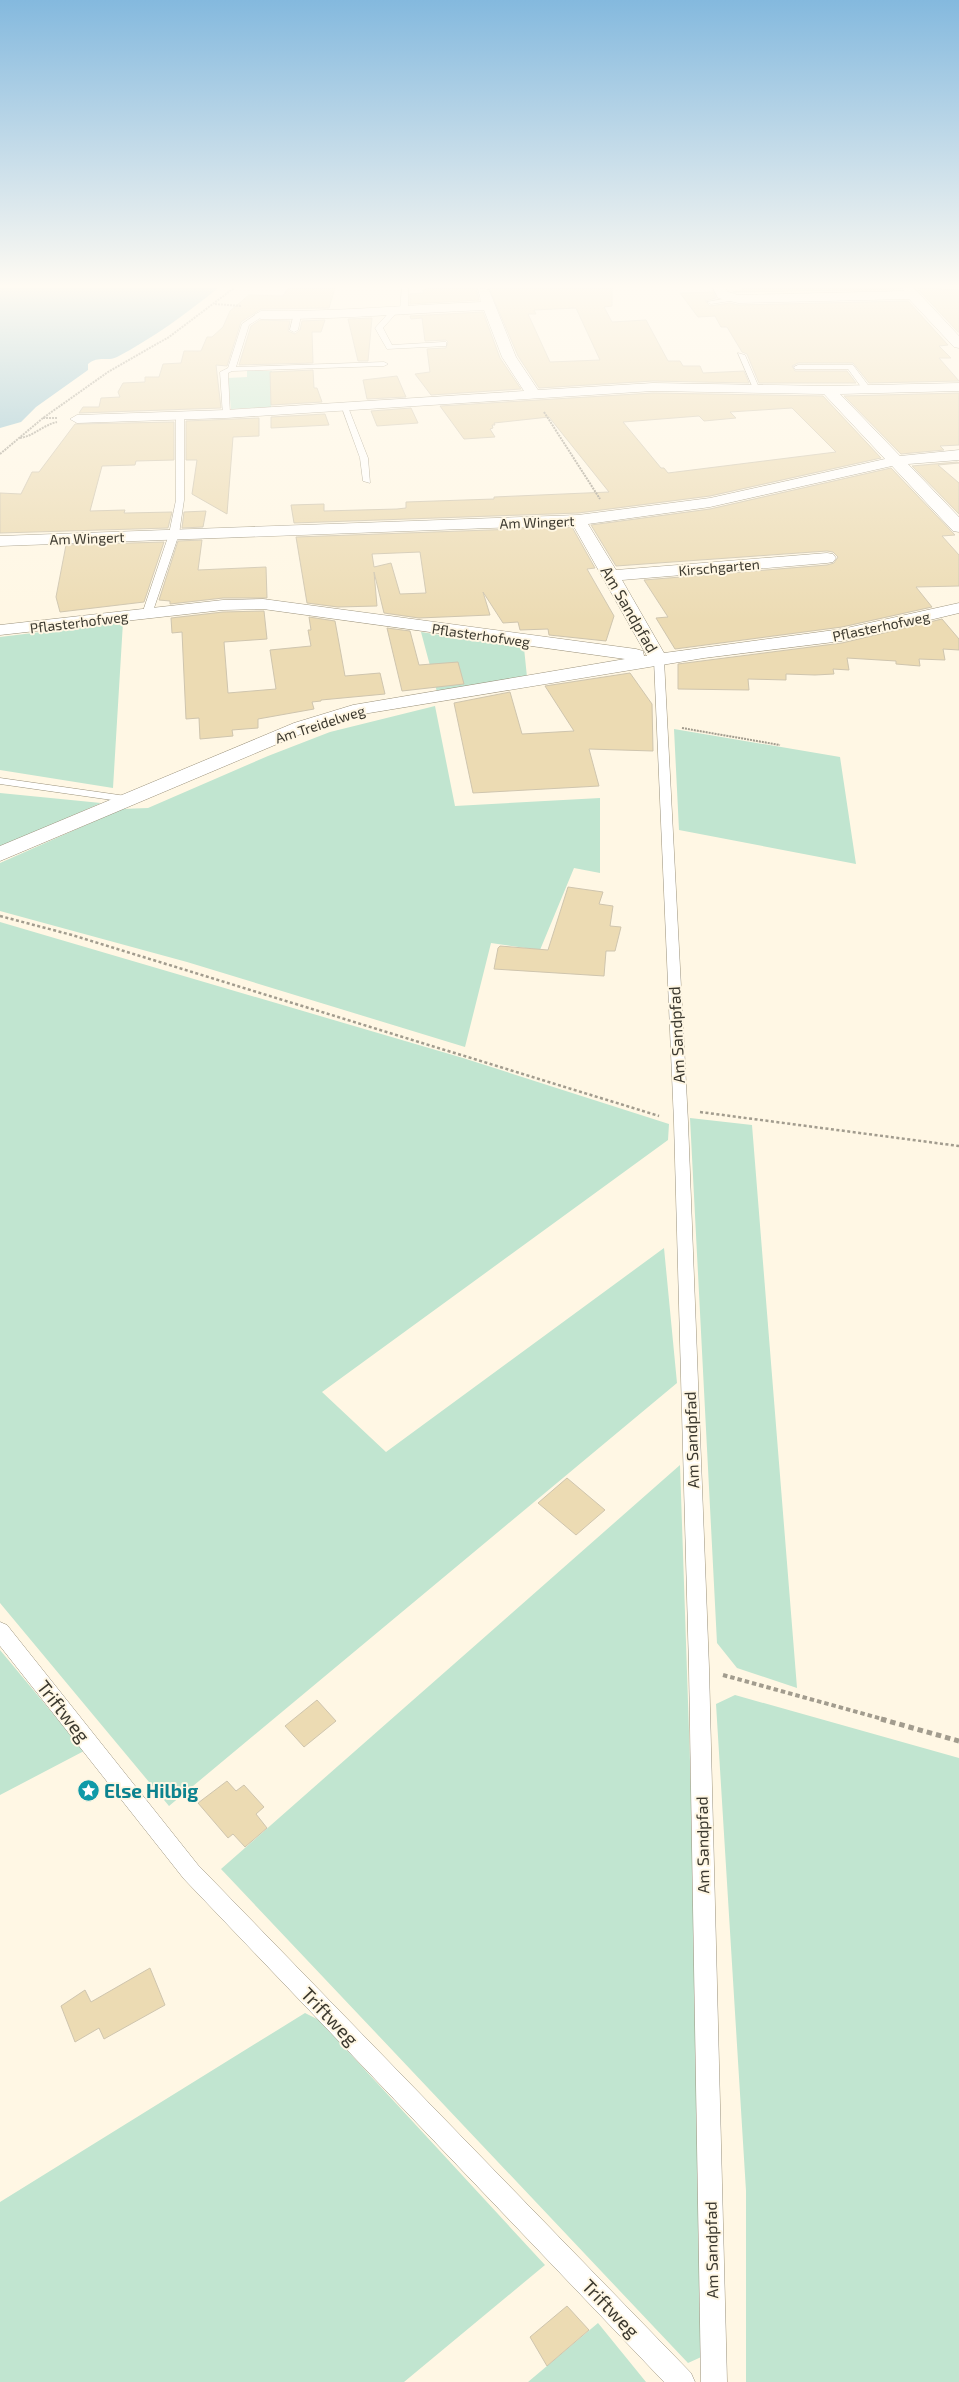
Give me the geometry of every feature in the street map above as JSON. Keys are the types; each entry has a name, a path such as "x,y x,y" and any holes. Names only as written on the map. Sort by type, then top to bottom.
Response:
{"street":[{"path":"77,419 180,417 458,399"},
{"path":"837,399 959,527"},
{"name":"Am Wingert","path":"0,541 578,520 729,499 894,459 959,455"},
{"name":"Am Sandpfad","path":"578,520 659,660"},
{"name":"Kirschgarten","path":"611,576 827,558"},
{"name":"Pflasterhofweg","path":"0,630 223,605 263,604 659,660 704,652 842,636 959,608"},
{"name":"Am Treidelweg","path":"0,854 126,799 301,727 360,710 659,660"}],"lane":[{"path":"225,399 226,414"},
{"path":"344,407 364,458 367,480"},
{"path":"146,614 174,534 180,500 180,417"},
{"name":"Am Sandpfad","path":"659,660 680,1116 699,1668 714,2382"},
{"path":"0,781 126,799"},
{"name":"Triftweg","path":"0,1630 191,1872 682,2382"}],"path":[{"path":"0,454 43,418 70,399"},
{"path":"536,399 612,516"},
{"path":"43,418 50,418"},
{"path":"19,438 28,438 45,426"},
{"path":"662,725 780,745"},
{"path":"0,916 72,935 483,1062 680,1116 959,1146"},
{"path":"699,1668 959,1741"}],"green space":[{"path":"230,399 271,399 271,407 231,409"},
{"path":"123,622 113,788 0,770 0,637"},
{"path":"421,632 524,648 527,677 437,692"},
{"path":"435,706 455,806 600,798 600,873 574,868 540,950 491,943 465,1047 187,962 0,911 0,863 122,809 148,808 268,756 330,732"},
{"path":"674,729 840,757 856,864 679,830"},
{"path":"0,793 101,803 0,848"},
{"path":"0,922 463,1058 669,1124 668,1140 322,1392 386,1452 664,1248 677,1383 169,1806 0,1603"},
{"path":"690,1118 752,1125 797,1688 737,1668 717,1643"},
{"path":"680,1465 710,2353 688,2363 221,1869"},
{"path":"0,1650 84,1751 0,1795"},
{"path":"735,1695 959,1758 959,2382 746,2382 746,2191 716,1704"},
{"path":"305,2013 319,2020 545,2265 404,2382 0,2382 0,2202"},
{"path":"598,2323 646,2382 528,2382"}],"water":[{"path":"0,399 47,399 21,422 0,428"}],"building":[{"path":"101,399 220,399 221,408 79,413 83,407 99,407"},
{"path":"271,399 321,399 322,402 271,405"},
{"path":"552,399 826,399 881,458 710,496 578,513 294,523 291,505 324,504 324,511 397,509 406,508 406,502 609,492 549,417 494,423 495,425 492,425 493,428 490,429 495,437 464,439 440,406","holes":["792,408 836,452 668,473 664,468 661,468 623,422 699,416 704,421 736,418 730,412"]},
{"path":"847,399 959,399 959,445 940,446 944,450 901,454"},
{"path":"411,408 418,423 377,426 371,411"},
{"path":"325,414 329,425 271,428 271,417"},
{"path":"259,418 259,436 233,437 227,514 192,494 197,460 186,460 186,421"},
{"path":"174,422 174,460 136,461 135,465 102,466 90,511 125,510 124,513 172,512 168,528 0,533 0,493 21,494 32,472 39,472 75,424"},
{"path":"959,463 938,465 959,483 959,514 912,466"},
{"path":"891,468 955,535 942,536 959,555 959,586 916,587 932,607 842,627 675,649 656,618 668,617 644,580 827,565 834,563 838,557 833,552 827,551 616,566 591,525 710,509"},
{"path":"206,511 203,527 182,528 184,512"},
{"path":"572,527 595,568 587,569 614,616 606,641 549,635 548,629 520,630 518,622 503,623 483,592 490,615 419,618 384,613 374,572 377,606 338,607 307,603 296,537","holes":["420,552 426,593 400,594 391,563 374,567 372,554"]},
{"path":"202,540 198,570 266,567 267,598 223,598 170,604 170,601 159,600 178,541"},
{"path":"164,542 144,602 60,612 56,597 66,545"},
{"path":"264,611 267,639 224,642 228,693 276,689 270,650 311,646 308,630 311,630 309,617 335,621 345,676 380,673 385,694 312,702 314,709 258,719 258,728 232,730 233,736 200,739 199,718 186,719 182,632 172,633 171,618 223,612"},
{"path":"942,619 959,639 959,650 943,649 945,660 919,659 920,666 896,664 896,661 847,658 849,670 833,669 834,674 786,674 786,680 748,679 749,690 678,689 678,664 842,643"},
{"path":"387,628 410,631 419,665 458,662 464,684 402,691"},
{"path":"630,673 652,704 653,751 589,749 599,786 473,793 454,703 510,692 522,734 574,731 545,686"},
{"path":"568,887 603,892 599,904 613,906 610,926 621,927 615,951 606,951 604,976 494,969 500,946 548,950"},
{"path":"567,1478 605,1510 576,1535 538,1503"},
{"path":"317,1700 336,1721 304,1747 285,1726"},
{"path":"227,1781 236,1791 244,1785 264,1807 256,1814 267,1828 245,1847 233,1834 228,1838 198,1803"},
{"path":"150,1968 165,2005 104,2039 99,2028 75,2042 61,2006 85,1990 91,2002"},
{"path":"567,2306 589,2330 547,2366 530,2337"}],"place":[{"name":"Else Hilbig","path":"88,1790"}]}
